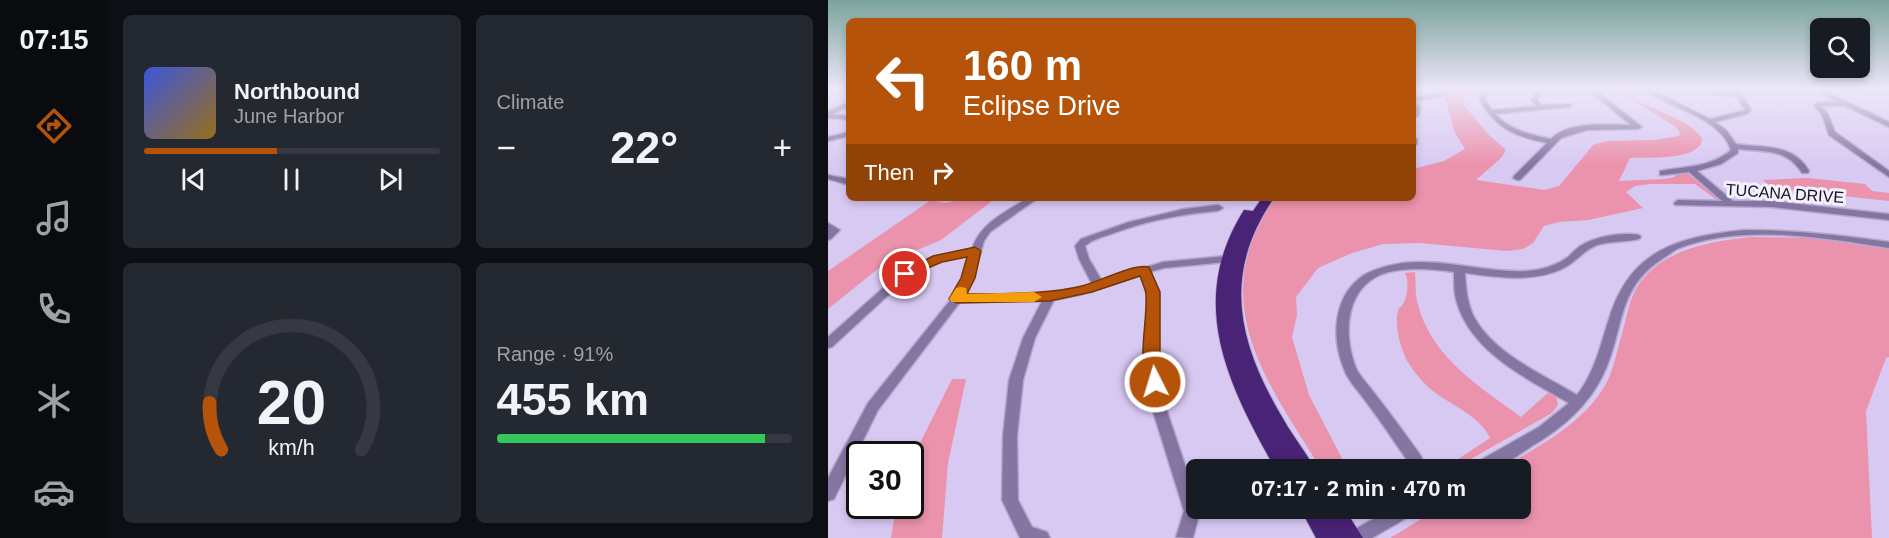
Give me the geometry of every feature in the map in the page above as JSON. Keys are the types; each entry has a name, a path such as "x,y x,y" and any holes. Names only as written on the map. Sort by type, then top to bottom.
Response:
{"main road":[{"path":"1255,201 1237,230 1226,259 1222,289 1226,340 1251,409 1281,459"},
{"path":"1266,201 1252,219 1241,245 1233,282 1238,335 1246,361 1261,395 1299,459"},
{"path":"1317,519 1328,538"},
{"path":"1340,519 1354,538"}],"street":[{"path":"1493,114 1504,127 1513,132 1552,142"},
{"path":"1517,178 1552,142 1566,132 1583,129 1638,127 1622,114"},
{"path":"1663,173 1691,170 1723,162 1735,151 1725,131 1694,114"},
{"path":"1709,122 1741,114"},
{"path":"1825,114 1832,134 1889,175"},
{"path":"1867,114 1889,125"},
{"path":"828,115 846,118"},
{"path":"828,139 846,135"},
{"path":"1734,146 1777,150 1803,166 1805,171"},
{"path":"1691,170 1729,202"},
{"path":"831,178 846,173"},
{"path":"831,178 846,181"},
{"path":"828,494 873,407 957,299 968,278 975,251 987,230 1030,201"},
{"name":"TUCANA DRIVE","path":"1678,203 1772,204 1889,217"},
{"path":"1099,286 1084,259 1080,246 1084,241 1130,225 1200,209 1218,208"},
{"path":"1495,459 1544,430 1579,402 1602,365 1625,291 1639,271 1666,251 1704,239 1758,232 1812,234 1889,245"},
{"path":"1414,458 1351,371 1343,340 1345,308 1350,292 1365,279 1383,271 1417,266 1506,275 1529,274 1552,269 1569,260 1586,246 1611,239 1636,237"},
{"path":"828,344 905,274 938,259 975,251"},
{"path":"957,299 1050,297 1099,286 1144,270 1186,262 1226,259"},
{"path":"1144,270 1153,292 1152,360 1158,405 1192,511 1185,537"},
{"path":"1459,270 1458,290 1466,315 1476,332 1500,353 1579,402"},
{"path":"1041,538 1026,533 1010,500 1010,436 1016,380 1029,338 1050,297"},
{"path":"1354,538 1388,519"}],"shaded area":[{"path":"1450,114 1471,114 1488,134 1506,150 1501,158 1476,180 1545,190 1559,186 1593,145 1607,141 1654,140 1679,136 1677,128 1655,114 1666,114 1695,130 1702,138 1700,145 1684,154 1630,158 1619,181 1665,179 1680,173 1687,173 1718,199 1695,184 1635,186 1626,192 1643,208 1588,220 1559,222 1544,226 1533,243 1523,249 1507,251 1420,243 1383,244 1352,253 1318,268 1296,297 1297,315 1292,337 1309,395 1342,459 1315,459 1281,404 1251,339 1244,306 1244,271 1254,236 1273,201 1416,201 1416,168 1444,161 1465,149 1454,131"},
{"path":"1808,178 1865,184 1872,191 1889,193 1889,201 1772,188 1763,180"},
{"path":"930,201 945,203 992,201 941,240 884,264 828,309 828,271"},
{"path":"1752,237 1811,238 1889,249 1889,357 1886,358 1866,411 1872,538 1390,538 1421,519 1531,519 1531,459 1517,459 1568,426 1601,392 1613,366 1631,300 1646,275 1672,256 1687,249 1720,241"},
{"path":"1415,272 1417,301 1425,324 1446,356 1459,369 1521,417 1551,390 1556,396 1558,405 1552,413 1471,459 1458,459 1490,438 1472,417 1427,386 1406,359 1397,324 1399,309 1407,293 1405,273"},
{"path":"952,379 966,379 948,463 942,538 891,538 894,519 924,519 924,441 921,441"}],"slow traffic":[{"path":"961,291 957,299 1034,297"}],"route":[{"path":"905,274 938,259 975,251 968,278 957,299 1050,297 1087,289 1144,270 1153,292 1152,360 1155,382"}]}
